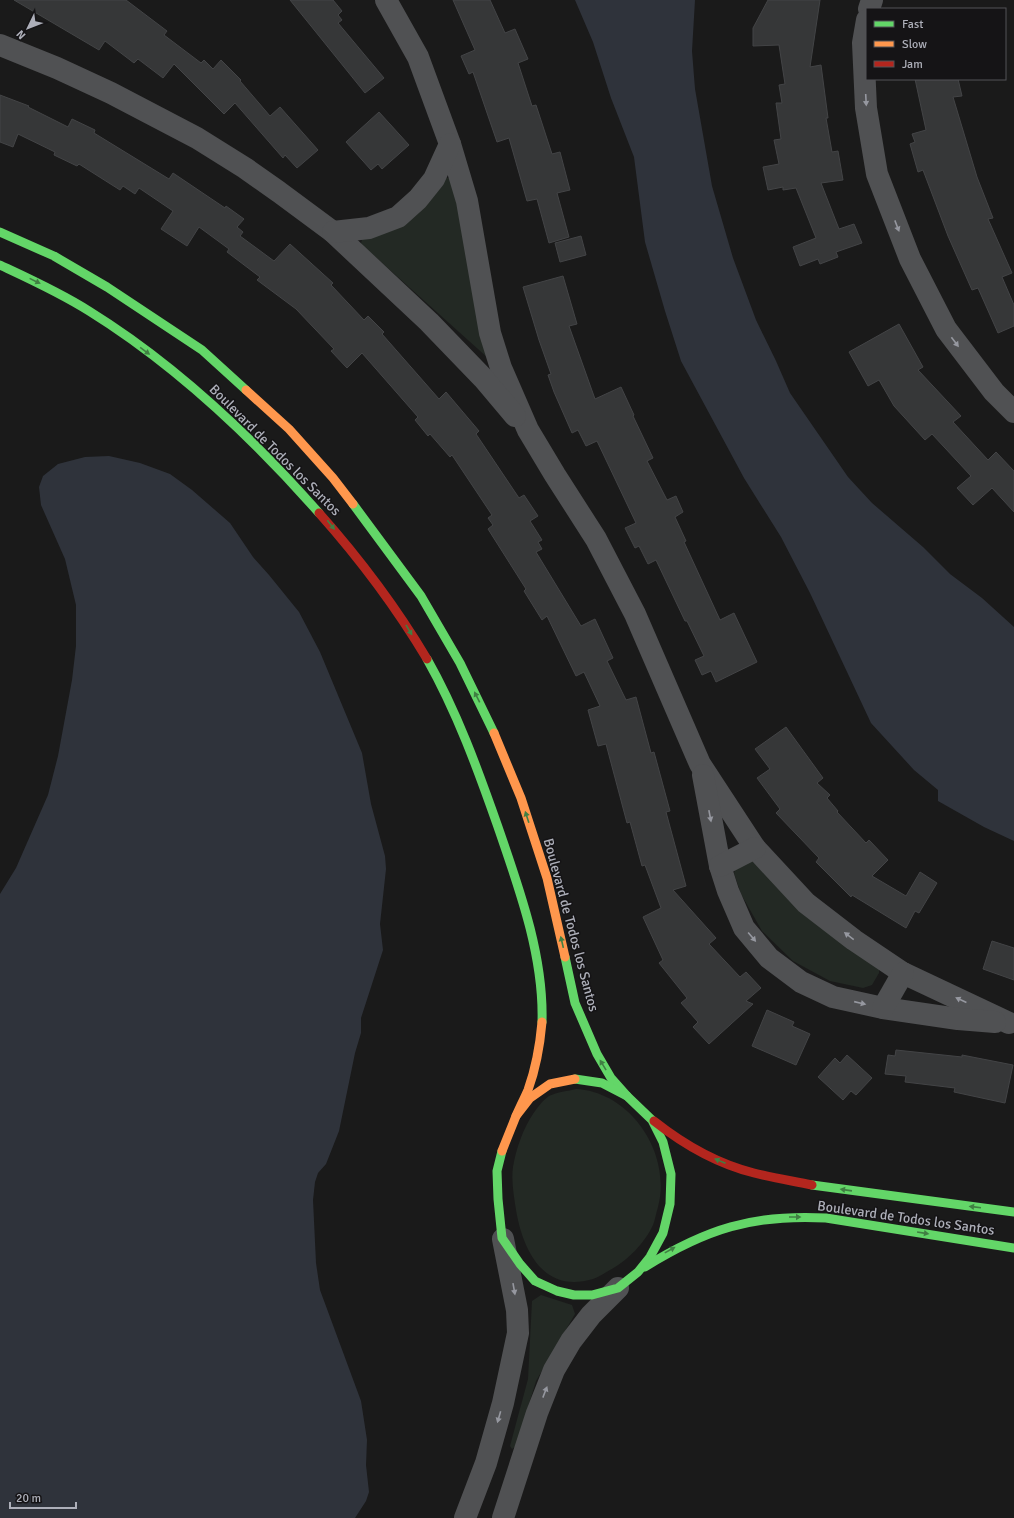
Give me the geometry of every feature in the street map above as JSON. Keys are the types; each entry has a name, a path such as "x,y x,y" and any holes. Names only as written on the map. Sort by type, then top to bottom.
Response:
{"street":[{"path":"386,0 418,57 450,144 467,201 490,333 501,368 528,430 554,475 596,539 635,614 700,764 755,848 806,903 854,940 903,973 1012,1023"},
{"path":"866,26 863,43 866,108 877,174 910,260 946,329 994,392 1014,412"},
{"path":"0,45 57,68 111,93 198,138 245,168 334,232 430,322 483,378 528,430"},
{"path":"334,232 369,228 398,217 418,198 434,178 450,144"},
{"name":"Boulevard de Todos los Santos","path":"0,232 54,256 101,283 202,350 289,429 333,478 383,543 421,596 460,663 490,722 521,798 547,878 575,1003 597,1054 611,1078 627,1096"},
{"name":"Boulevard de Todos los Santos","path":"0,264 54,290 99,317 196,390 232,423 324,516 401,617 429,663 475,762 516,878 532,936 542,1000 542,1022 535,1065 529,1087 516,1116"},
{"path":"700,764 720,866 728,891 744,928 769,958 801,982 833,997 883,1008 958,1018 1012,1023"},
{"path":"720,866 755,848"},
{"path":"883,1008 903,973"},
{"path":"465,1518 486,1463 503,1403 518,1333 517,1310 502,1238 498,1199 497,1171 504,1144 516,1116 530,1098 550,1084 575,1079 602,1083 627,1096 652,1120 663,1142 671,1174 670,1204 663,1233 650,1256 638,1272 618,1288 592,1315 571,1341 554,1370 537,1413 503,1518"},
{"name":"Boulevard de Todos los Santos","path":"652,1120 673,1136 707,1156 753,1173 812,1185 1014,1212"},
{"name":"Boulevard de Todos los Santos","path":"638,1272 669,1250 706,1233 737,1224 763,1219 792,1217 825,1218 1014,1248"},
{"path":"502,1238 520,1264 535,1281 557,1291 574,1295 592,1295 618,1288"},
{"path":"486,1463 518,1472"}],"shaded area":[{"path":"575,0 695,0 692,51 695,89 712,186 733,258 756,320 790,393 848,477 872,503 923,547 950,574 982,598 1014,627 1014,841 984,827 938,801 938,790 914,770 871,723 810,593 781,537 744,478 681,361 645,242 634,157 611,98 593,42"},
{"path":"444,177 456,180 488,358 361,244 363,234"},
{"path":"109,456 140,463 170,474 192,490 230,523 253,557 299,612 320,652 362,753 371,804 385,856 386,869 380,924 383,950 361,1018 361,1033 355,1053 339,1131 326,1164 318,1173 315,1182 313,1200 316,1263 320,1290 361,1401 367,1440 366,1465 369,1492 366,1501 355,1518 0,1518 0,894 16,868 48,795 58,756 72,680 76,646 76,605 65,559 41,505 39,487 43,476 58,464 85,457"},
{"path":"747,857 879,965 879,973 872,985 863,988 830,981 793,961 762,931 741,894 734,873 737,863"},
{"path":"576,1089 596,1093 614,1101 630,1114 643,1130 653,1148 659,1167 661,1187 654,1223 650,1232 640,1245 623,1262 610,1270 593,1279 576,1282 561,1280 549,1275 539,1266 531,1254 519,1225 512,1178 514,1160 520,1139 536,1109 549,1096"},
{"path":"541,1295 572,1305 575,1314 536,1381 516,1446 512,1449 510,1446 528,1379 532,1301"}],"building":[{"path":"14,0 126,0 167,31 164,35 201,63 204,60 213,69 221,60 241,80 240,81 270,116 280,107 318,150 297,168 285,155 283,158 235,103 224,114 174,64 163,78 138,59 134,63 105,41 99,50"},
{"path":"290,0 333,0 342,11 338,15 342,20 338,23 384,78 365,93"},
{"path":"453,0 490,0 505,33 515,29 528,59 518,63 532,106 536,105 552,154 560,152 570,190 557,193 569,237 549,243 537,199 527,201 509,138 497,142 473,72 469,74 461,56 475,50"},
{"path":"768,0 820,0 810,67 821,65 828,118 826,118 832,152 838,151 843,180 821,183 839,229 854,224 862,243 836,252 838,257 820,264 818,259 800,266 793,247 816,238 796,188 783,190 783,187 768,190 763,167 779,164 774,140 781,139 776,103 782,103 779,85 785,84 779,45 753,46 753,28"},
{"path":"915,80 958,80 962,96 953,97 977,177 993,218 988,219 1012,273 1002,277 1014,305 1014,326 998,333 978,288 972,290 948,236 923,170 918,172 910,144 915,142 912,134 926,130"},
{"path":"0,95 29,106 28,107 68,127 72,119 95,130 94,133 169,179 173,173 244,219 237,227 243,232 240,236 274,261 290,244 333,283 331,285 364,320 368,316 384,332 382,334 439,399 446,392 479,431 476,434 519,498 524,495 538,516 530,521 542,540 538,542 542,549 536,552 581,626 595,619 613,658 607,661 626,700 636,697 651,753 654,752 670,811 666,812 686,886 673,890 716,938 709,944 740,977 746,972 761,988 746,1001 753,1004 709,1044 693,1027 698,1022 681,1003 687,998 659,963 663,960 643,917 661,908 645,865 642,866 630,822 627,823 606,744 598,746 588,710 600,706 584,672 576,676 547,616 542,620 524,591 526,589 488,529 493,525 488,518 492,515 452,455 450,457 430,434 428,436 415,420 418,417 362,353 347,368 331,351 334,349 296,309 257,280 260,277 227,252 229,249 199,227 187,246 161,229 173,211 139,188 135,194 123,186 120,190 79,164 77,166 54,155 55,152 18,134 13,147 0,142"},
{"path":"379,112 409,145 382,169 378,164 371,170 346,142"},
{"path":"581,236 586,255 560,262 555,243"},
{"path":"563,276 577,324 569,326 595,399 621,387 653,458 647,461 667,500 676,496 683,512 675,517 686,541 684,542 720,620 734,613 757,662 716,682 711,671 702,675 695,660 704,656 687,621 685,621 656,560 648,564 639,546 635,548 625,528 636,523 597,441 586,446 578,430 572,433 554,392 548,375 551,374 523,287"},
{"path":"899,324 923,367 918,370 961,416 953,422 988,460 996,452 1014,471 1014,512 992,488 973,505 957,488 971,476 932,434 925,440 894,406 879,380 868,386 849,352"},
{"path":"786,727 823,778 817,783 830,795 827,798 838,811 837,812 866,843 869,840 888,860 872,876 906,896 920,872 937,883 919,913 915,911 906,928 852,895 851,897 816,862 819,858 776,813 780,809 757,778 770,769 755,749"},
{"path":"992,941 1014,948 1014,980 983,969"},
{"path":"767,1010 794,1022 792,1026 810,1034 796,1065 752,1046"},
{"path":"896,1050 962,1057 962,1055 1013,1065 1005,1103 954,1092 955,1088 905,1082 906,1076 885,1074 888,1055 895,1056"},
{"path":"847,1055 872,1078 856,1095 851,1091 843,1100 818,1077 835,1058 840,1063"}],"traffic: fast":[{"path":"0,232 54,256 107,287 202,350 246,390"},
{"path":"0,265 68,298 121,332 152,355 212,404 240,430 319,513"},
{"path":"353,504 421,596 460,663 494,733"},
{"path":"427,659 448,700 475,763 522,898 529,923 539,972 542,997 542,1022"},
{"path":"565,957 575,1003 597,1054 611,1078 627,1096"},
{"path":"502,1151 497,1171 502,1238 520,1264 535,1281 557,1291 574,1295 592,1295 618,1288 638,1272 650,1257 663,1233 670,1204 671,1174 663,1142 652,1120 627,1096 602,1083 575,1079"},
{"path":"812,1185 1014,1212"},
{"path":"645,1267 689,1243 731,1227 753,1222 800,1217 826,1218 1014,1248"}],"traffic: slow":[{"path":"246,390 289,429 333,478 353,504"},
{"path":"494,733 521,798 547,878 565,957"},
{"path":"516,1116 528,1090 533,1073 539,1048 542,1022"},
{"path":"502,1151 516,1116 530,1098 550,1084 575,1079"}],"traffic: jam":[{"path":"319,513 376,583 403,621 427,659"},
{"path":"654,1121 677,1138 714,1159 761,1175 812,1185"}]}
